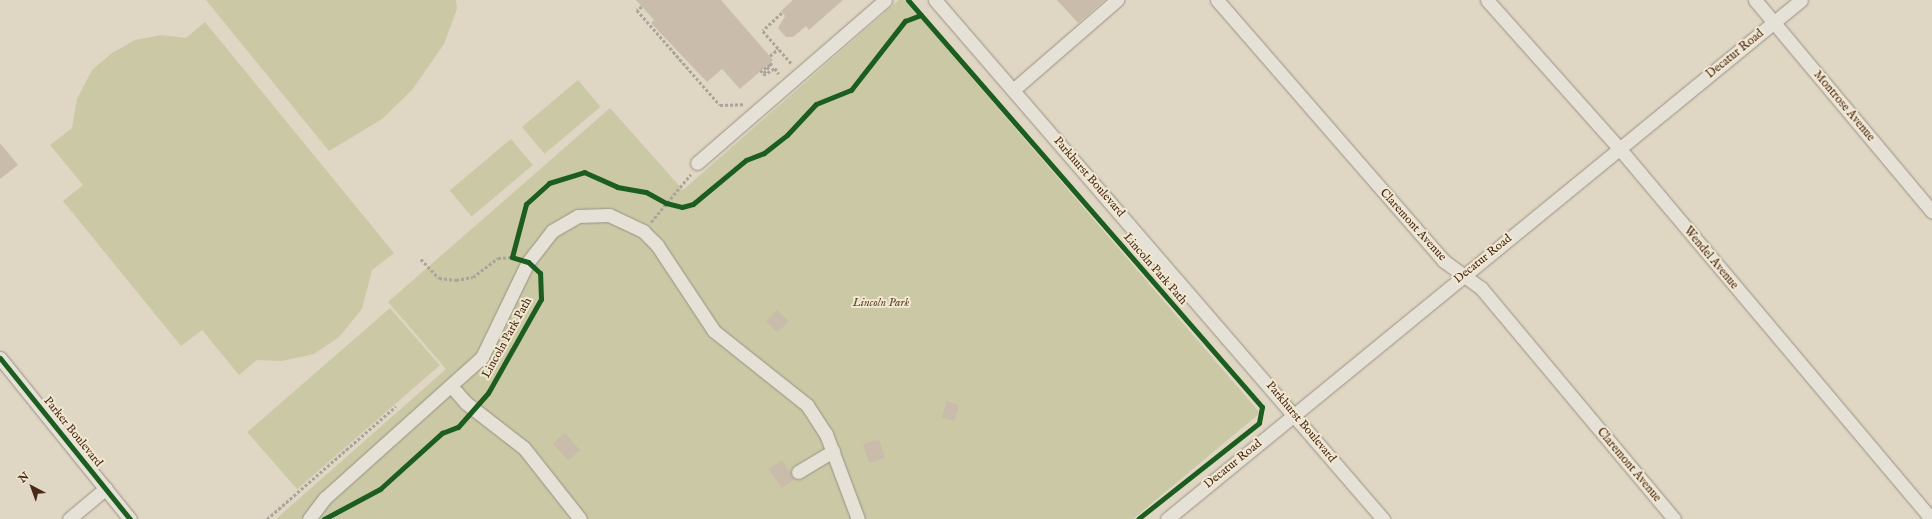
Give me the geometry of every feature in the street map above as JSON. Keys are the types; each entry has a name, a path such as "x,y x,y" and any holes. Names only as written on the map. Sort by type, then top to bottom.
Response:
{"street":[{"path":"697,164 885,0"},
{"name":"Parkhurst Boulevard","path":"935,0 1295,414 1383,519"},
{"path":"1013,90 1117,0"},
{"name":"Claremont Avenue","path":"1217,0 1444,261 1481,288 1674,519"},
{"name":"Wendel Avenue","path":"1487,0 1619,148 1931,519"},
{"name":"Montrose Avenue","path":"1755,0 1932,212"},
{"name":"Decatur Road","path":"1167,519 1801,0"},
{"path":"309,519 325,498 472,370 491,344 528,262 552,231 578,216 609,215 627,221 657,245 714,331 807,405 833,451 858,519"},
{"name":"Parker Boulevard","path":"0,358 130,519"},
{"path":"452,387 466,403 524,448 580,519"},
{"path":"798,472 833,451"},
{"path":"70,519 106,488"}],"path":[{"path":"642,7 638,10 720,105 736,106 747,101"},
{"path":"782,13 762,31 791,63"},
{"path":"770,56 778,49"},
{"path":"774,78 796,58"},
{"path":"760,72 772,63 763,75 775,68 780,74"},
{"path":"648,225 685,180"},
{"path":"660,199 666,203 677,205"},
{"path":"512,257 514,250"},
{"path":"421,259 438,278 456,280 473,277 498,258 512,257 528,262"},
{"path":"267,519 396,406"}],"green space":[{"path":"206,0 456,0 457,9 444,44 412,90 382,119 329,151"},
{"name":"Lincoln Park","path":"899,0 905,0 1260,413 1133,519 276,519 446,369 388,302 610,108 683,190"},
{"path":"205,22 394,253 372,270 362,309 339,337 314,354 282,361 257,360 239,375 202,330 181,346 63,201 83,185 50,145 72,128 77,99 92,70 112,53 135,40 161,35 186,38"},
{"path":"578,80 600,107 545,154 522,127"},
{"path":"511,139 533,165 472,216 450,190"},
{"path":"390,308 440,365 297,489 247,432"}],"building":[{"path":"636,0 721,0 773,60 740,89 722,69 707,82 651,23 654,20"},
{"path":"793,0 843,0 809,30 806,26 793,37 786,37 778,28 785,16 781,11"},
{"path":"1057,0 1105,0 1078,23"},
{"path":"0,143 18,165 0,179"},
{"path":"777,310 789,321 778,333 766,322"},
{"path":"947,401 959,405 954,421 942,417"},
{"path":"565,433 580,450 568,461 553,443"},
{"path":"879,439 885,458 869,463 863,444"},
{"path":"782,460 795,479 782,488 769,469"}],"cycle path":[{"name":"Lincoln Park Path","path":"908,0 1262,407 1259,423 1138,519"},
{"name":"Lincoln Park Path","path":"324,519 380,489 442,433 458,427 488,393 541,299 540,273 528,262 512,257 526,204 549,183 584,172 617,187 646,192 666,203 682,207 693,204 746,160 764,153 787,135 816,104 851,90 905,21 921,15"},
{"path":"0,358 130,519"}]}
